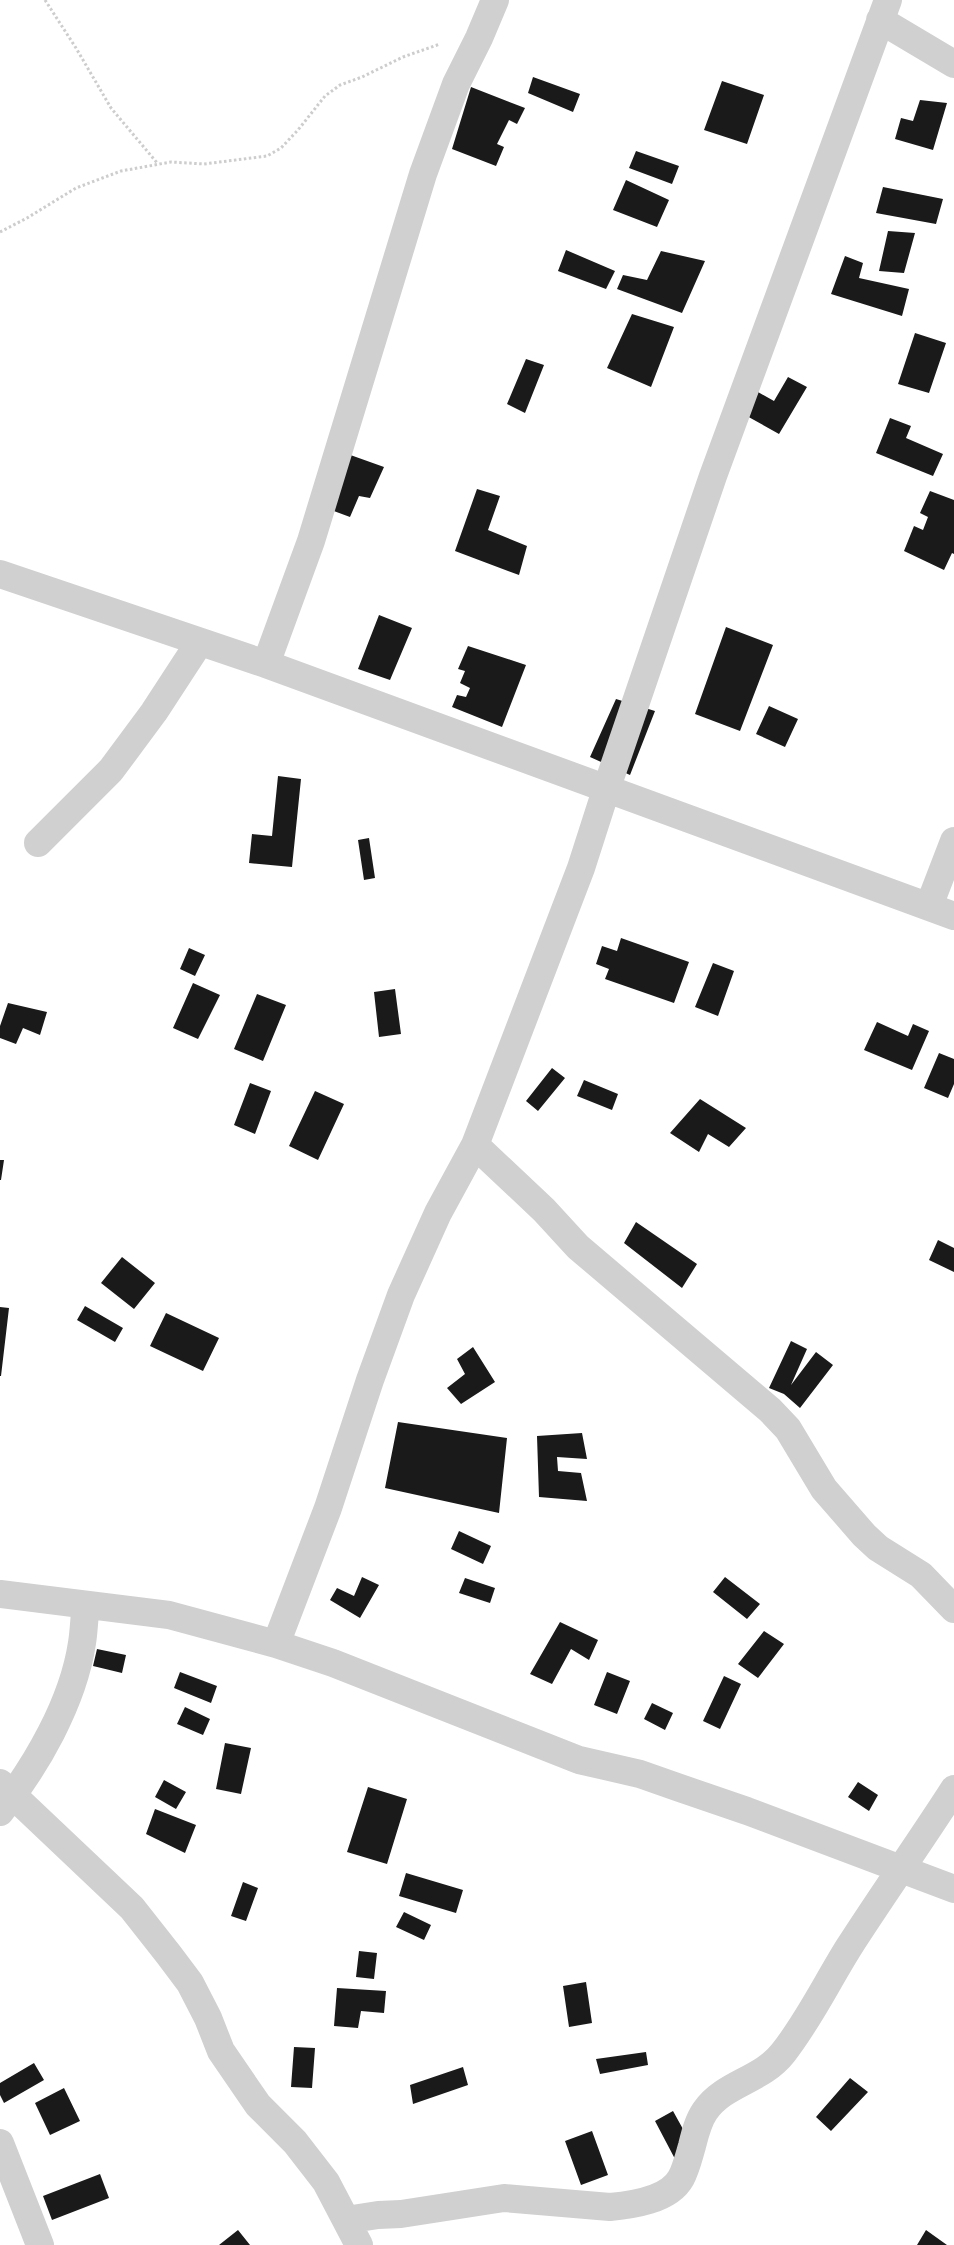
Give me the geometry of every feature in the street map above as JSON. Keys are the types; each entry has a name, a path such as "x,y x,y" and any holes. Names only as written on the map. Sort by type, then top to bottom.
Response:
{"street":[{"path":"266,664 311,541 423,174 456,84 495,0"},
{"path":"276,1644 328,1508 370,1380 401,1295 438,1212 475,1145 581,868 716,467 884,10 954,64"},
{"path":"0,574 199,643 266,664 607,787 954,916"},
{"path":"38,843 111,770 154,712 199,643"},
{"path":"929,906 954,841"},
{"path":"475,1145 544,1210 578,1247 770,1410 788,1429 824,1489 864,1535 878,1548 921,1575 954,1609"},
{"path":"0,1594 169,1615 276,1644 333,1664 580,1760 640,1774 747,1810 954,1888"},
{"path":"86,1605 82,1645 74,1676 55,1724 29,1772 4,1797 132,1908 190,1983 221,2052 258,2105 295,2142 326,2182 359,2245"},
{"path":"346,2220 378,2215 401,2214 504,2198 610,2208 627,2206 658,2197 667,2192 681,2178 704,2111 729,2089 757,2077 782,2054 808,2017 849,1948 954,1789"},
{"path":"0,2144 40,2245"}],"path":[{"path":"45,0 111,108 158,164"},
{"path":"0,232 76,188 121,171 170,162 204,164 266,156 281,148 325,96 340,85 362,77 403,57 441,44 479,38"}],"building":[{"path":"533,77 580,94 573,112 528,93"},
{"path":"722,81 764,95 747,144 704,130"},
{"path":"471,87 525,108 517,124 509,120 497,144 504,147 496,166 452,149"},
{"path":"920,100 947,103 933,150 895,139 901,118 913,121"},
{"path":"636,151 679,166 672,184 629,168"},
{"path":"626,180 669,200 657,227 613,210"},
{"path":"883,187 943,199 936,224 876,213"},
{"path":"888,231 915,233 904,273 879,271"},
{"path":"566,250 615,271 606,289 558,271"},
{"path":"661,251 705,261 682,313 617,289 623,275 647,280"},
{"path":"845,256 863,263 859,278 909,289 902,316 831,294"},
{"path":"632,314 674,327 651,387 607,368"},
{"path":"915,333 946,343 929,393 898,384"},
{"path":"526,359 544,365 525,413 507,404"},
{"path":"788,377 807,387 779,434 745,415 758,392 774,401"},
{"path":"890,418 911,426 906,438 943,454 933,476 876,453"},
{"path":"342,452 384,467 370,498 359,496 350,517 323,507"},
{"path":"477,489 500,496 488,530 527,546 519,575 455,551"},
{"path":"930,491 954,500 954,554 952,553 944,570 904,551 914,526 923,530 928,517 920,513"},
{"path":"379,615 412,628 390,680 358,669"},
{"path":"726,627 773,645 740,731 695,714"},
{"path":"468,646 526,665 502,727 452,707 457,695 466,697 470,688 460,683 465,671 458,669"},
{"path":"616,699 655,711 630,775 590,757"},
{"path":"769,706 798,719 785,747 756,734"},
{"path":"278,776 301,779 292,867 249,863 252,834 272,836"},
{"path":"369,838 375,878 364,880 358,840"},
{"path":"621,938 689,962 674,1003 605,979 609,969 596,964 602,946 617,951"},
{"path":"189,948 205,955 195,976 180,969"},
{"path":"713,963 734,971 718,1016 695,1007"},
{"path":"193,983 220,995 198,1039 173,1028"},
{"path":"395,989 401,1034 379,1037 374,992"},
{"path":"257,994 286,1005 263,1061 234,1049"},
{"path":"8,1003 47,1012 40,1035 23,1028 16,1044 0,1038 0,1026"},
{"path":"877,1022 908,1036 913,1024 929,1031 912,1070 864,1050"},
{"path":"939,1053 954,1059 954,1084 948,1098 924,1088"},
{"path":"552,1068 565,1078 538,1111 526,1101"},
{"path":"584,1080 618,1094 612,1110 577,1096"},
{"path":"250,1083 271,1091 255,1134 234,1125"},
{"path":"315,1091 344,1104 318,1160 289,1146"},
{"path":"700,1099 746,1128 729,1147 708,1134 699,1152 670,1133"},
{"path":"0,1160 4,1160 1,1180 0,1180"},
{"path":"636,1222 697,1264 682,1288 624,1243"},
{"path":"938,1240 954,1248 954,1272 929,1260"},
{"path":"122,1257 155,1283 134,1309 101,1283"},
{"path":"85,1306 123,1328 115,1342 77,1320"},
{"path":"0,1307 9,1308 1,1376 0,1376"},
{"path":"166,1313 219,1338 203,1371 150,1346"},
{"path":"791,1341 807,1349 791,1385 816,1352 833,1365 800,1408 784,1394 769,1388"},
{"path":"473,1347 495,1382 461,1404 447,1388 465,1374 457,1359"},
{"path":"398,1422 507,1438 499,1513 385,1488"},
{"path":"582,1433 587,1459 557,1457 558,1471 581,1473 587,1501 539,1497 537,1436"},
{"path":"459,1531 491,1546 483,1564 451,1549"},
{"path":"362,1577 379,1585 360,1618 330,1600 337,1588 354,1596"},
{"path":"725,1577 760,1604 747,1619 713,1592"},
{"path":"465,1578 495,1588 490,1603 459,1593"},
{"path":"560,1622 598,1640 589,1660 571,1649 552,1684 530,1674"},
{"path":"764,1631 784,1644 758,1678 738,1664"},
{"path":"97,1649 126,1655 122,1673 93,1666"},
{"path":"180,1672 217,1686 211,1703 174,1688"},
{"path":"607,1672 630,1681 617,1714 594,1705"},
{"path":"724,1676 741,1684 720,1729 703,1721"},
{"path":"652,1703 673,1713 665,1730 644,1719"},
{"path":"185,1707 210,1719 203,1735 177,1724"},
{"path":"225,1743 251,1748 241,1794 216,1789"},
{"path":"164,1780 186,1792 176,1809 155,1797"},
{"path":"858,1782 878,1795 869,1811 848,1797"},
{"path":"368,1787 407,1799 387,1864 347,1852"},
{"path":"155,1809 196,1825 185,1853 146,1834"},
{"path":"406,1873 463,1890 456,1913 399,1896"},
{"path":"243,1882 258,1888 246,1921 231,1916"},
{"path":"404,1912 431,1925 424,1940 396,1927"},
{"path":"359,1951 377,1953 374,1979 356,1977"},
{"path":"586,1982 592,2023 569,2027 563,1986"},
{"path":"337,1988 386,1991 384,2013 361,2011 358,2028 334,2026"},
{"path":"294,2047 315,2048 312,2088 291,2087"},
{"path":"646,2052 648,2065 600,2074 596,2059"},
{"path":"34,2063 44,2080 4,2103 0,2095 0,2083"},
{"path":"463,2067 468,2085 413,2104 410,2085"},
{"path":"850,2078 868,2092 831,2131 816,2117"},
{"path":"64,2088 80,2121 50,2135 35,2103"},
{"path":"673,2111 694,2149 675,2159 655,2121"},
{"path":"592,2131 608,2175 581,2185 565,2141"},
{"path":"100,2174 109,2198 52,2220 43,2196"},
{"path":"238,2230 250,2245 219,2245"},
{"path":"926,2230 947,2245 917,2245"}]}
